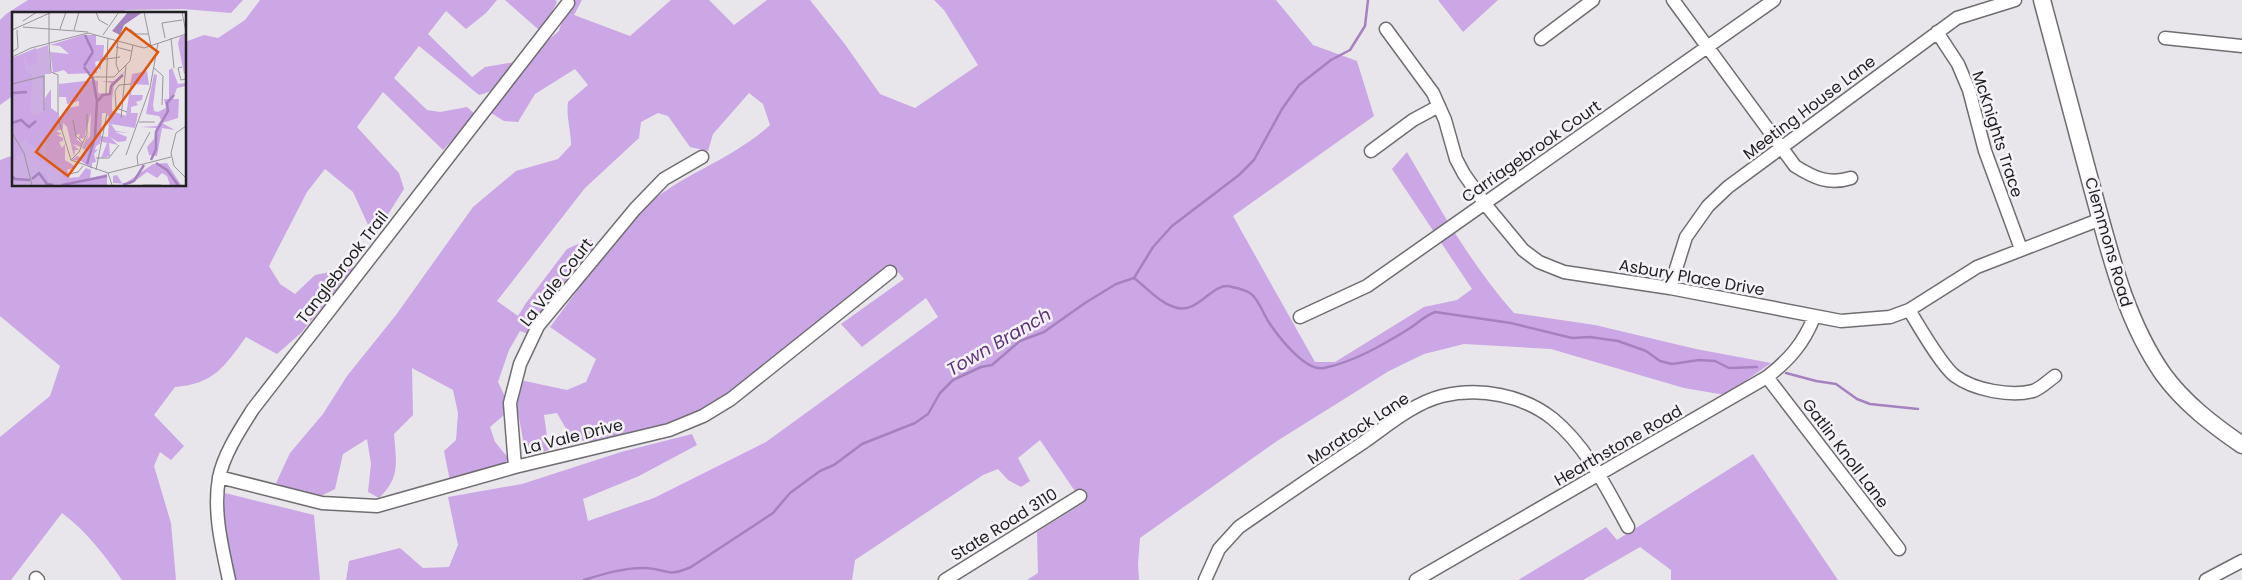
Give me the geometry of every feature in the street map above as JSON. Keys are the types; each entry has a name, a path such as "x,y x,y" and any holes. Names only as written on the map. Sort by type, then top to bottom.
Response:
{"main road":[{"name":"Clemmons Road","path":"2042,0 2101,219 2128,308 2151,355 2164,376 2192,406 2242,445"}],"street":[{"path":"1541,39 1593,0"},
{"path":"1673,0 1795,166 1818,178 1839,182 1851,178"},
{"name":"Carriagebrook Court","path":"1300,318 1368,286 1774,0"},
{"name":"Meeting House Lane","path":"1670,288 1686,237 1708,206 1728,187 1958,18 2015,0"},
{"name":"Tanglebrook Trail","path":"229,580 218,528 219,477 235,438 253,409 568,3"},
{"name":"Asbury Place Drive","path":"1386,29 1425,81 1439,106 1456,158 1464,174 1485,204 1523,250 1538,262 1564,272 1670,288 1841,321 1890,317 1909,310 1977,267 2101,219"},
{"name":"McKnights Trace","path":"1937,32 1958,64 1969,90 1985,151 2021,249"},
{"path":"2165,38 2242,46"},
{"path":"1370,151 1413,120 1439,106"},
{"name":"La Vale Court","path":"515,467 510,404 520,364 538,326 635,209 664,179 702,156"},
{"name":"La Vale Drive","path":"219,477 322,503 377,506 515,467 668,430 703,416 731,399 890,272"},
{"path":"1909,310 1935,350 1955,376 1980,387 2009,394 2034,391 2055,376"},
{"name":"Hearthstone Road","path":"1416,580 1767,377 1787,362 1806,336 1814,317"},
{"name":"Gatlin Knoll Lane","path":"1767,377 1899,549"},
{"name":"Moratock Lane","path":"1205,580 1218,549 1239,526 1409,411 1441,396 1477,392 1519,399 1552,419 1580,446 1599,475 1628,527"},
{"name":"State Road 3110","path":"945,580 1080,496"},
{"path":"2206,580 2242,562"}],"shaded area":[{"path":"28,0 243,0 231,13 183,9 125,10 124,12 12,12 12,96 0,105 0,20"},
{"path":"260,0 497,0 486,13 466,29 446,11 428,34 472,77 485,67 515,62 496,87 479,95 419,46 394,78 427,110 440,112 467,107 476,115 443,150 383,92 357,127 399,173 404,189 387,216 369,227 353,192 325,169 307,192 269,266 280,284 295,294 315,275 354,267 349,280 330,298 301,333 277,354 246,337 217,372 199,382 175,387 154,415 184,446 171,460 160,452 154,466 171,523 176,580 122,580 95,544 62,513 11,580 0,580 0,437 50,396 60,366 0,316 0,160 12,156 12,186 186,186 186,42 204,35 218,38 245,20"},
{"path":"505,0 555,0 557,2 539,30"},
{"path":"569,0 582,0 574,15 630,36 671,0 709,0 734,25 767,0 810,0 844,43 880,94 915,108 978,65 944,10 934,0 1276,0 1313,45 1357,61 1374,116 1233,216 1315,362 1335,362 1424,307 1457,300 1472,289 1392,169 1407,152 1470,255 1498,295 1514,313 1595,325 1696,349 1771,363 1725,395 1684,388 1551,349 1464,344 1424,354 1389,371 1277,441 1140,538 1139,580 1027,580 1038,573 1037,532 1083,503 1040,440 1018,458 1030,481 1021,487 1008,480 998,469 983,475 855,560 852,580 346,580 349,561 400,548 423,568 449,567 458,545 448,497 522,484 621,452 692,434 697,445 639,476 583,499 588,521 654,498 766,442 938,317 926,298 862,347 841,324 904,279 892,265 747,382 699,411 666,424 595,442 579,440 565,427 557,413 544,415 549,450 540,453 524,445 517,407 520,380 567,390 586,382 596,359 550,327 599,262 619,236 654,199 683,180 728,155 770,125 763,104 749,93 713,134 708,151 690,147 668,116 658,113 641,122 639,138 585,188 497,301 518,316 567,249 589,239 599,245 531,335 520,331 509,350 498,382 506,399 504,415 490,427 495,442 510,460 482,473 450,481 444,451 456,440 458,413 453,390 412,368 413,415 394,434 396,468 391,483 379,498 368,492 371,464 367,439 343,454 335,489 315,499 276,483 290,453 323,414 347,376 396,315 473,207 516,171 558,159 571,145 568,102 588,85 575,69 535,94 518,122 504,121 491,113 533,53 559,31"},
{"path":"1438,0 1498,0 1463,32"},
{"path":"1753,454 1838,580 1671,580 1671,570 1640,547 1583,580 1518,580 1606,527 1617,540"},
{"path":"225,493 314,515 320,580 233,580 223,527"}],"waterway":[{"name":"Town Branch","path":"584,580 607,573 631,569 646,568 677,572 691,567 773,513 790,493 820,471 834,465 862,444 915,423 928,414 940,393 953,380 981,367 992,365 1020,341 1044,332 1116,284 1134,278 1153,247 1172,226 1239,175 1254,160 1282,109 1299,85 1331,60 1350,50 1365,26 1368,0"},
{"path":"1134,278 1163,302 1174,307 1191,307 1218,288 1225,286 1248,292 1253,295 1268,321 1285,344 1301,359 1317,368 1346,362 1367,353 1435,312 1511,323 1572,338 1590,337 1618,341 1646,351 1660,361 1672,364 1699,360 1715,361 1729,368 1757,367"},
{"path":"1786,373 1836,384 1857,399 1870,404 1918,409"}]}
